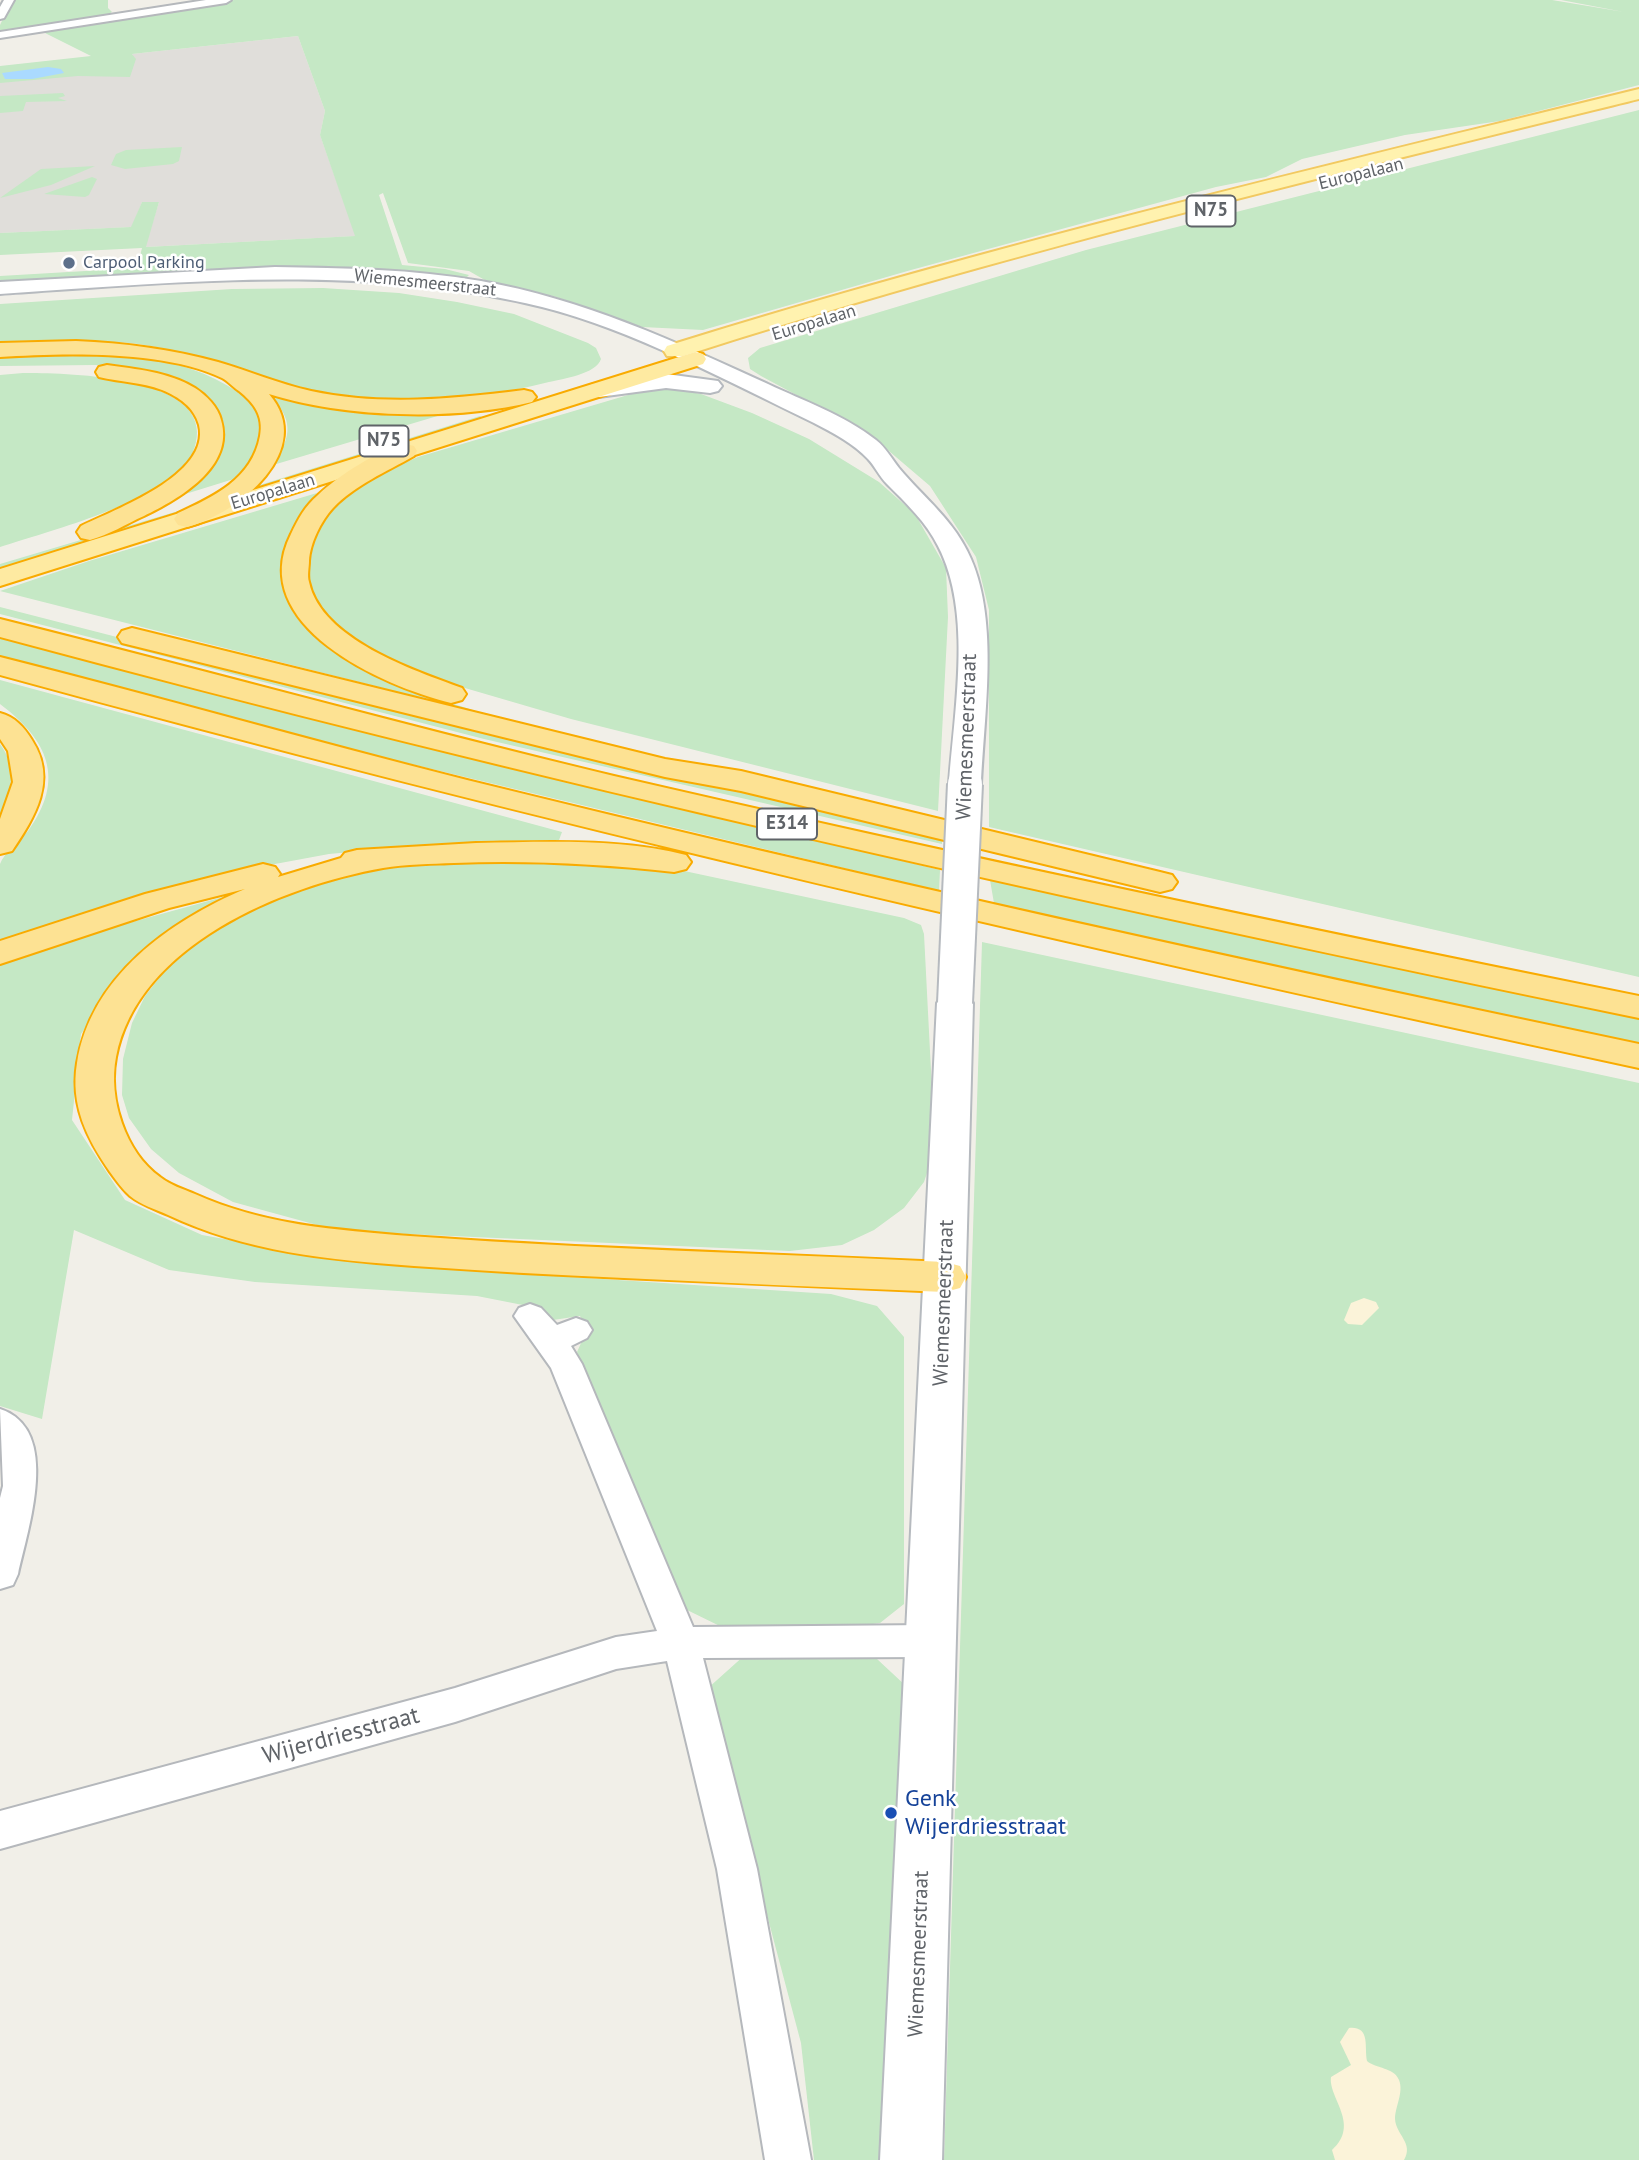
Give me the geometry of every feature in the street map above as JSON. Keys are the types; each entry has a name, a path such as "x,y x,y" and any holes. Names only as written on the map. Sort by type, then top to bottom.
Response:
{"highway":[{"path":"0,350 66,347 131,350 229,372 313,398 349,404 419,407 524,397"},
{"name":"Europalaan","path":"3,579 90,532 524,397 606,363 673,359"},
{"name":"Europalaan","path":"3,579 405,451 606,363"},
{"path":"0,370 89,369 136,375 170,385 187,394 211,416 214,442 204,459 185,480 90,532"},
{"path":"187,519 229,498 260,465 270,447 273,427 268,408 256,394 229,372"},
{"path":"405,451 329,499 314,513 297,549 294,573 297,590 310,615 333,639 368,662 481,705 656,752 741,781"},
{"path":"3,579 665,768 741,781 1458,953 1580,995"},
{"name":"E314","path":"0,628 440,743 721,809 1024,879 1639,1007"},
{"name":"E314","path":"0,666 417,777 921,899 1639,1056"},
{"path":"0,722 12,732 22,747 30,778 28,795 21,812 0,844"},
{"path":"0,953 85,923 226,882 305,867 383,858 511,851 611,855 687,864 836,891 921,899"},
{"path":"383,858 303,878 242,900 185,934 131,984 116,1005 101,1038 93,1072 98,1119 117,1152 143,1185 189,1209 238,1229 315,1244 493,1257 945,1277"}],"main road":[{"name":"Europalaan","path":"673,359 1114,224 1639,94"},
{"name":"Europalaan","path":"742,338 1124,233 1639,105"},
{"name":"Wiemesmeerstraat","path":"0,288 255,274 396,277 514,294 582,312 638,335 710,386 890,473"},
{"name":"Wiemesmeerstraat","path":"0,298 213,284 374,285 512,305 606,363 673,359 743,381 835,426 877,454 890,473 935,519 950,542 963,574 970,613 970,662 911,2160"},
{"path":"638,335 742,338 733,366 743,381"},
{"path":"606,363 666,381 710,386"}],"street":[{"path":"0,16 9,0"},
{"path":"0,35 119,11 226,0"},
{"path":"552,1329 681,1643 737,1869 788,2160"},
{"path":"0,1422 14,1434 20,1486 0,1574"},
{"name":"Wijerdriesstraat","path":"0,1830 455,1705 616,1653 681,1643 782,1640 930,1641"}],"shaded area":[{"path":"298,36 325,111 320,135 356,236 145,247 159,202 142,202 132,227 0,233 0,71 135,59 132,54"}],"green space":[{"path":"12,0 108,0 108,8 112,12 103,17 0,32 0,25"},
{"path":"234,0 1552,0 1624,12 1561,0 1639,0 1639,85 1500,121 1405,135 1302,159 1266,177 1216,187 703,330 642,327 553,296 490,283 469,271 408,263 383,193 379,195 402,265 445,269 469,275 466,278 350,268 233,268 0,283 0,276 137,268 142,248 0,255 0,233 131,227 142,202 159,202 146,247 355,236 320,135 325,111 298,36 132,54 136,59 130,77 78,76 0,83 0,66 91,56 39,30"},
{"path":"63,93 65,96 58,98 67,101 26,102 23,111 0,113 0,96"},
{"path":"1639,110 1639,977 989,827 989,610 976,557 930,486 869,434 750,369 748,358 760,348 1086,250"},
{"path":"182,147 179,161 173,164 125,169 111,165 116,154 126,150"},
{"path":"95,166 51,185 0,198 41,169"},
{"path":"92,177 97,179 89,195 85,197 44,194"},
{"path":"323,288 399,293 514,314 588,343 596,348 601,359 593,368 578,375 519,389 459,398 398,401 337,397 307,391 181,353 138,344 87,341 0,345 0,304 232,289"},
{"path":"49,350 147,358 216,379 258,407 263,417 264,441 237,478 166,500 205,470 222,446 224,433 221,418 210,402 136,370 96,365 0,366 0,353"},
{"path":"67,374 125,381 152,388 175,399 191,413 197,432 190,457 181,470 165,483 121,506 0,547 0,375"},
{"path":"645,390 678,390 701,394 809,439 879,482 915,514 946,568 948,617 938,811 571,719 417,674 337,632 307,589 306,568 312,538 322,520 339,503 379,474 418,457"},
{"path":"269,392 344,410 409,412 461,409 273,465 284,444 288,428 283,412"},
{"path":"480,416 487,420 250,495 260,485"},
{"path":"317,493 298,523 283,558 281,581 291,609 310,633 335,653 364,670 395,684 485,714 0,591 89,561"},
{"path":"212,501 64,548 35,561 0,569 0,564"},
{"path":"0,607 483,731 942,838 942,844 484,739 0,614"},
{"path":"0,636 327,722 940,870 939,891 332,745 0,656"},
{"path":"0,680 562,832 559,840 329,854 248,869 0,945 0,864 40,812 48,777 40,746 17,718 0,704"},
{"path":"0,744 9,761 11,780 8,800 0,818"},
{"path":"518,859 675,869 904,918 921,925 924,934 935,1149 924,1182 904,1208 874,1230 842,1245 790,1251 339,1231 233,1202 179,1173 151,1149 129,1118 122,1095 123,1059 132,1023 145,996 166,969 196,944 239,915 343,874 391,867"},
{"path":"990,880 1639,1016 1639,1044 995,909"},
{"path":"223,897 233,899 121,976 81,1034 72,1120 125,1200 202,1235 359,1263 831,1294 877,1306 904,1337 904,1604 880,1623 837,1629 730,1631 685,1609 577,1352 587,1330 580,1316 553,1320 533,1307 477,1296 255,1282 169,1270 74,1230 42,1419 0,1406 0,965 63,941"},
{"path":"982,942 1639,1083 1639,2160 944,2160"},
{"path":"746,1654 877,1659 906,1686 883,2160 814,2160 801,2043 707,1689"}],"sand":[{"path":"1364,1298 1376,1302 1379,1308 1362,1325 1348,1324 1344,1320 1351,1303"},
{"path":"1349,2028 1361,2030 1364,2034 1367,2061 1389,2070 1399,2080 1395,2119 1406,2144 1407,2154 1404,2160 1335,2160 1332,2150 1344,2131 1344,2121 1331,2085 1331,2077 1351,2065 1340,2042"}],"water":[{"path":"48,67 61,69 64,73 32,79 5,79 2,73"}],"place":[{"name":"Carpool Parking","path":"69,263"},
{"name":"Genk Wijerdriesstraat","path":"891,1813"}]}
